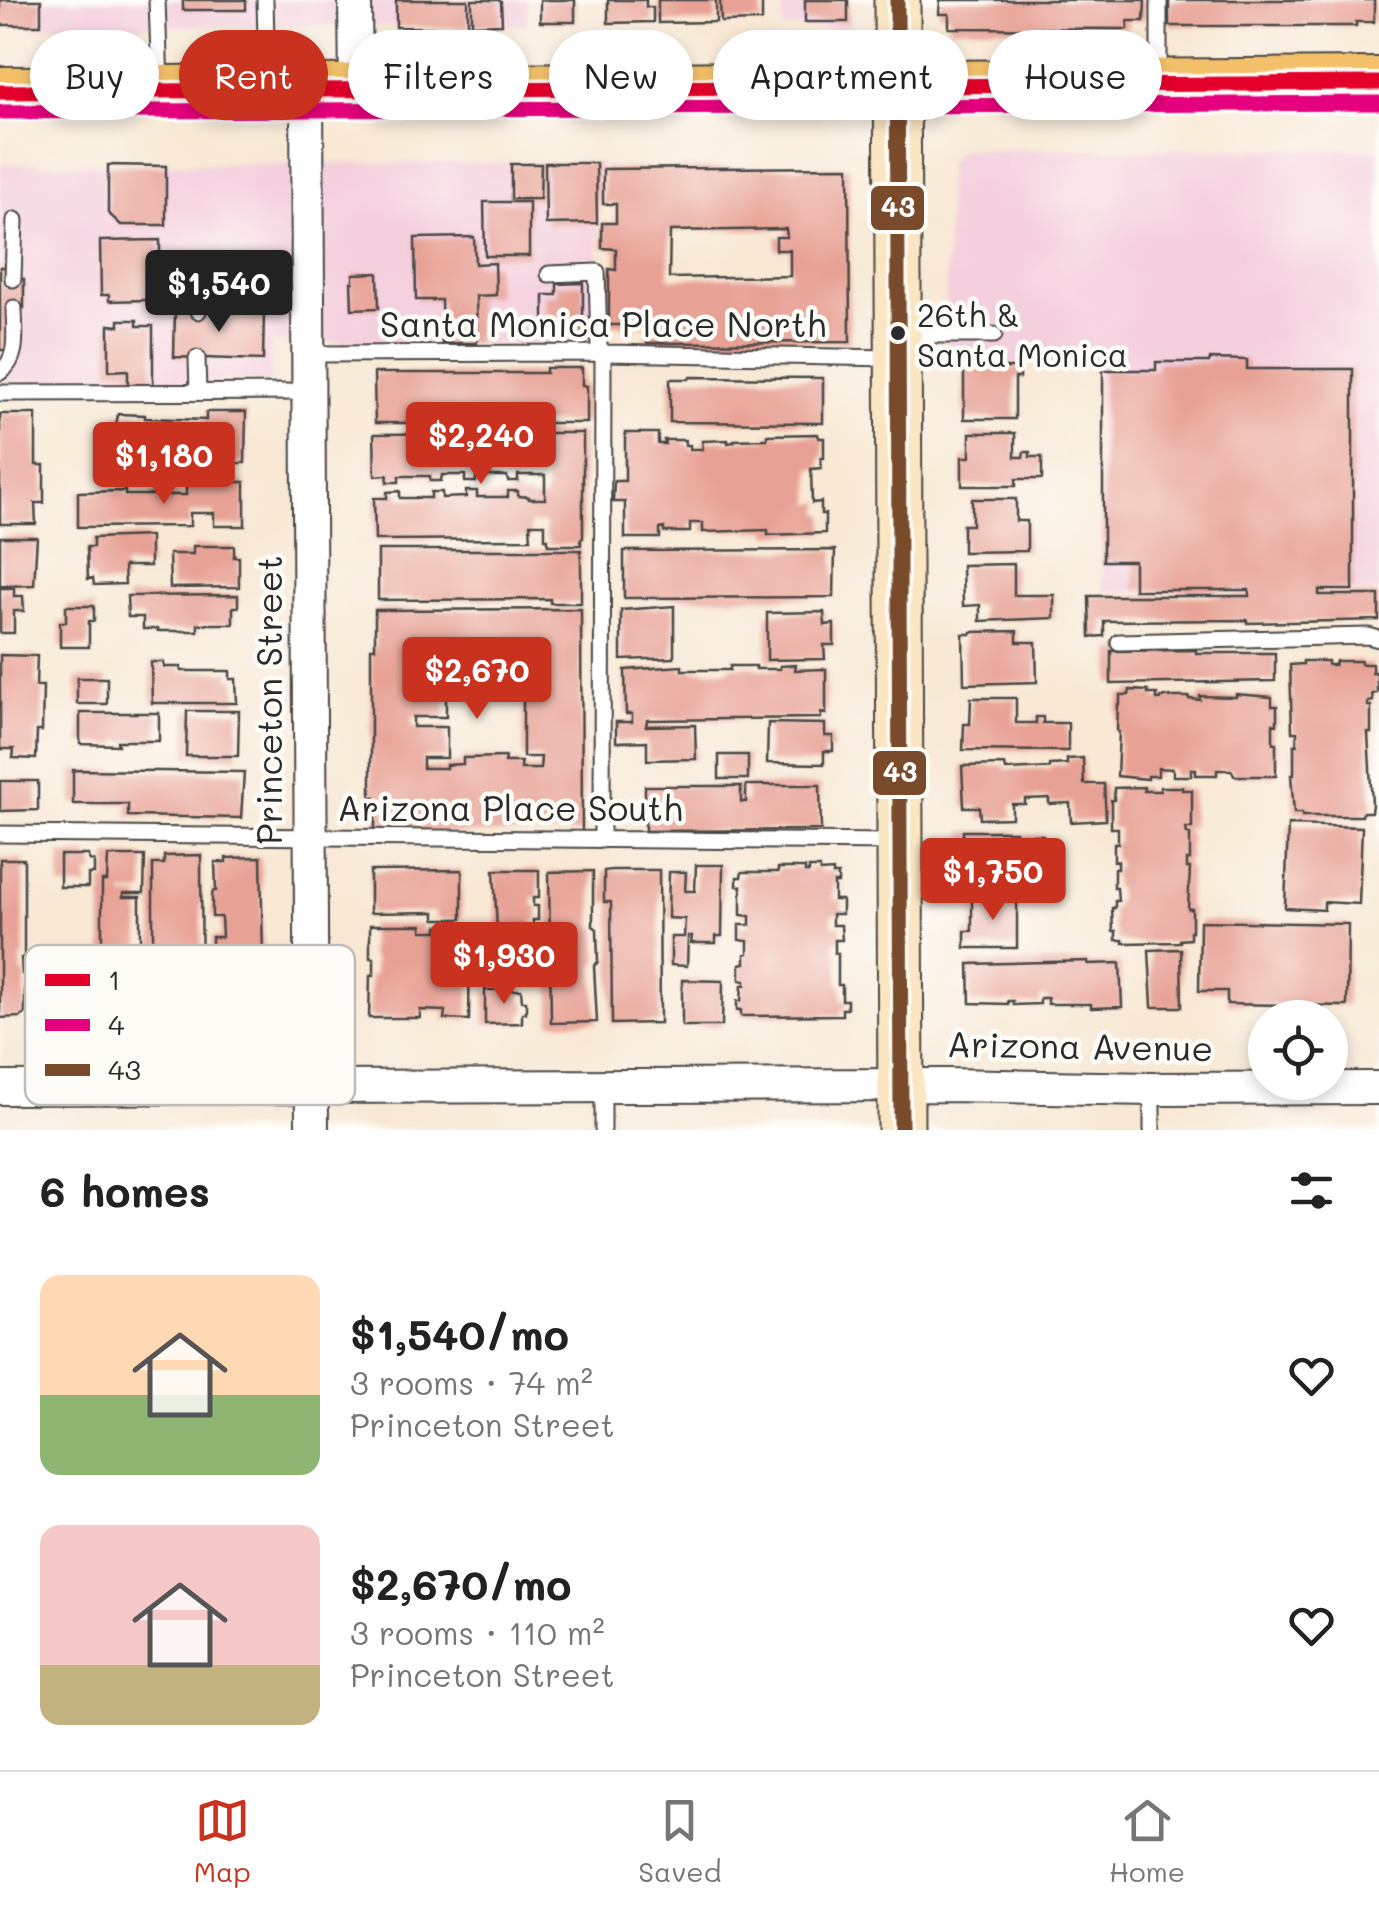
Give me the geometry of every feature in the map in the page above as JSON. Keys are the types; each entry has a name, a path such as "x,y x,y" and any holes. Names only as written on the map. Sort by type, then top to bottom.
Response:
{"main road":[{"path":"897,0 897,30"},
{"path":"1162,85 1379,83"},
{"path":"529,90 713,89"},
{"path":"0,92 179,91"},
{"path":"896,120 901,1130"}],"street":[{"path":"354,0 355,30"},
{"name":"Princeton Street","path":"290,120 308,299 311,945"},
{"name":"Arizona Avenue","path":"355,1087 1379,1088"},
{"name":"Arizona Avenue","path":"0,1088 25,1088"}],"lane":[{"path":"157,0 160,91"},
{"path":"265,0 272,30"},
{"path":"1158,0 1158,30"},
{"path":"14,279 15,220"},
{"path":"550,274 597,272 599,346 604,353 602,840"},
{"path":"198,311 198,294 308,299"},
{"path":"0,372 10,364 13,355 14,308"},
{"name":"Santa Monica Place North","path":"308,354 604,353 897,346 994,335"},
{"path":"197,358 198,392"},
{"path":"0,393 308,392"},
{"path":"1119,642 1368,636 1379,639"},
{"name":"Arizona Place South","path":"0,834 900,842"},
{"path":"603,1086 603,1130"},
{"path":"1152,1089 1152,1130"}],"shaded area":[{"path":"0,0 527,0 527,26 0,26"},
{"path":"783,0 850,0 850,29 783,28"},
{"path":"959,149 1379,149 1379,592 1103,591 1098,366 945,362 948,161"},
{"path":"600,163 596,344 272,342 271,381 0,382 0,164"}],"building":[{"path":"0,0 41,0 41,25 0,25"},
{"path":"183,0 246,0 246,10 183,10"},
{"path":"396,0 468,0 468,28 396,27"},
{"path":"472,0 499,0 502,24 472,25"},
{"path":"540,0 575,0 575,22 540,22"},
{"path":"608,0 646,0 646,7 653,7 653,22 608,23"},
{"path":"658,0 716,0 716,22 658,23"},
{"path":"720,0 762,0 762,21 721,22"},
{"path":"805,0 848,0 848,22 805,22"},
{"path":"940,0 1145,0 1144,21 1128,21 1128,29 949,28 949,14 939,14"},
{"path":"1169,0 1374,0 1374,22 1356,22 1356,26 1169,26"},
{"path":"545,163 596,163 597,223 546,224"},
{"path":"511,164 541,164 540,199 511,199"},
{"path":"108,165 166,166 166,225 121,225 108,213"},
{"path":"849,167 850,342 647,343 647,325 609,325 609,269 616,270 616,249 602,248 602,223 616,223 616,204 603,204 603,169","holes":["786,229 787,237 776,237 776,250 790,250 790,276 669,278 670,231"]},
{"path":"484,202 529,202 529,256 485,256"},
{"path":"474,237 475,264 495,263 496,295 476,296 477,343 442,343 441,300 416,300 415,238"},
{"path":"160,240 160,294 147,294 147,300 109,301 109,295 101,295 100,241"},
{"path":"0,267 7,267 7,279 24,279 24,308 7,308 8,350 0,350"},
{"path":"378,273 379,308 352,309 353,274"},
{"path":"583,283 583,337 544,337 544,295 557,295 557,284"},
{"path":"175,310 264,313 263,360 174,357"},
{"path":"119,320 137,320 137,326 153,326 153,384 128,385 128,370 109,371 109,325 119,326"},
{"path":"1247,360 1247,369 1353,369 1353,590 1319,590 1319,595 1379,595 1379,620 1104,621 1104,636 1090,637 1089,596 1249,596 1249,590 1134,590 1134,561 1103,561 1103,370 1156,370 1156,362"},
{"path":"546,368 582,368 582,385 587,386 587,423 375,423 374,373 546,373"},
{"path":"1020,368 1020,378 1015,378 1015,419 964,419 964,369"},
{"path":"823,378 823,423 670,422 670,379"},
{"path":"206,412 246,412 245,463 218,463 207,461 207,455 185,453 173,456 173,478 123,479 124,453 112,449 118,414 206,420"},
{"path":"0,414 36,414 36,465 44,465 44,503 35,503 36,524 0,524"},
{"path":"531,433 531,449 545,448 545,433 583,433 581,545 548,545 545,524 530,524 531,539 375,540 374,498 387,498 387,492 400,491 400,498 431,498 431,492 442,492 442,498 466,497 466,491 477,491 477,497 508,497 508,491 518,491 518,496 545,499 545,475 518,475 518,481 508,481 507,476 476,476 476,482 465,482 465,475 442,475 441,481 430,481 430,476 399,476 399,482 387,482 388,475 375,476 374,434"},
{"path":"625,433 658,433 658,444 665,444 664,440 685,440 690,449 703,449 702,441 728,443 767,439 767,435 818,434 824,438 824,458 821,468 811,469 812,503 821,502 825,533 703,532 703,523 690,523 690,532 664,532 664,528 660,529 660,538 625,538 625,502 613,502 614,481 625,481"},
{"path":"970,433 1015,433 1015,457 1030,452 1030,457 1042,457 1042,479 1016,479 1016,486 962,486 962,457 970,457"},
{"path":"186,482 245,482 245,526 214,526 214,513 190,513 190,526 78,527 78,492 186,495"},
{"path":"972,499 1016,499 1016,521 1027,521 1027,551 963,552 963,525 972,525"},
{"path":"150,536 150,566 124,566 125,584 94,585 93,578 88,579 87,547 93,547 93,538"},
{"path":"0,537 37,537 34,585 0,586"},
{"path":"193,546 234,546 234,557 239,557 239,587 170,588 169,554 193,554"},
{"path":"378,550 581,550 581,603 550,603 550,599 378,600"},
{"path":"835,550 834,597 624,598 624,551"},
{"path":"1014,564 1014,595 1054,595 1054,618 980,621 980,605 963,606 962,565"},
{"path":"0,588 14,588 14,596 23,596 24,611 14,611 14,633 0,633"},
{"path":"238,595 233,624 198,624 198,631 143,629 143,617 128,617 127,596"},
{"path":"66,606 94,606 94,621 89,621 89,647 60,647 60,622 66,622"},
{"path":"674,606 674,658 621,660 621,610"},
{"path":"581,609 582,833 375,834 375,797 371,798 371,648 375,648 375,610","holes":["422,675 447,675 447,679 463,679 463,687 505,687 504,680 540,675 540,686 523,687 523,757 541,757 540,769 521,769 521,762 504,762 505,757 463,758 463,764 423,768 423,758 447,758 447,727 413,727 413,717 446,717 446,687 422,687"]},
{"path":"824,612 825,625 834,624 834,645 824,645 825,659 767,660 767,613"},
{"path":"1017,631 1017,642 1036,642 1037,682 964,684 963,634"},
{"path":"1111,651 1275,653 1275,681 1111,684"},
{"path":"0,655 37,656 36,686 43,686 42,731 37,731 36,759 13,758 14,749 0,749"},
{"path":"1328,661 1328,665 1335,665 1336,661 1361,661 1372,664 1372,673 1377,672 1377,693 1368,702 1372,804 1371,812 1363,812 1362,816 1294,813 1291,775 1297,732 1292,732 1290,665"},
{"path":"151,662 181,667 181,671 230,671 230,679 236,679 237,703 152,703"},
{"path":"796,665 795,670 826,669 826,714 821,713 821,718 647,720 646,726 695,725 696,759 647,760 647,741 616,742 616,722 632,722 632,714 626,714 625,670 682,666 682,670 730,670 730,666 780,669"},
{"path":"77,678 107,678 107,704 77,704"},
{"path":"1130,690 1157,694 1157,699 1200,700 1200,696 1236,694 1272,697 1272,706 1277,706 1277,725 1273,724 1276,776 1235,776 1231,770 1196,775 1196,769 1191,769 1191,776 1173,776 1173,769 1158,768 1158,776 1148,779 1117,776 1118,704 1120,695 1129,695"},
{"path":"971,698 1016,698 1016,723 1036,723 1036,717 1043,717 1043,723 1068,723 1068,751 963,750"},
{"path":"187,711 239,711 238,756 186,756"},
{"path":"80,713 159,713 159,741 80,744"},
{"path":"768,723 825,724 825,736 833,736 833,751 824,751 824,764 767,763"},
{"path":"719,755 748,755 748,779 719,779"},
{"path":"1083,758 1084,784 1104,784 1106,820 1071,822 1070,803 1049,804 1049,798 1012,804 1012,818 980,819 979,807 964,807 962,766 1050,768 1067,764 1067,759"},
{"path":"73,770 244,772 241,818 128,816 128,804 73,804"},
{"path":"0,781 38,781 38,810 0,811"},
{"path":"746,785 820,785 821,830 645,831 645,786 741,786 741,802 746,802"},
{"path":"1144,787 1144,791 1160,791 1160,787 1192,790 1192,828 1186,828 1190,834 1187,868 1192,931 1190,939 1180,942 1123,943 1116,940 1113,931 1112,908 1118,901 1114,888 1118,861 1114,861 1114,843 1118,843 1118,828 1111,828 1111,800 1114,788"},
{"path":"1288,825 1362,827 1359,904 1324,902 1324,910 1285,908"},
{"path":"963,831 1043,835 1043,853 1037,853 1037,864 1016,864 1016,870 1010,870 1010,884 980,885 980,870 963,871"},
{"path":"60,855 88,855 94,861 88,887 60,887"},
{"path":"201,855 202,945 153,945 153,864 164,864 164,856"},
{"path":"108,856 145,856 144,893 123,893 123,897 140,897 140,945 102,945 102,881 107,881"},
{"path":"261,857 263,945 212,945 212,937 222,937 221,917 212,917 215,862 226,862 226,858"},
{"path":"0,859 24,859 21,958 25,1014 20,1017 0,1018"},
{"path":"696,865 723,865 722,936 716,936 716,943 691,943 692,936 688,936 687,966 671,965 671,937 684,937 685,919 668,918 669,872 686,872 685,891 695,891"},
{"path":"778,868 805,868 809,872 809,868 820,868 820,872 833,871 833,875 838,875 834,900 842,900 842,914 832,914 832,925 841,925 842,940 835,940 835,953 838,985 842,985 842,1000 847,1000 842,1015 741,1016 741,1010 737,1010 745,985 740,980 740,964 745,963 748,953 748,941 739,940 739,925 750,925 750,916 741,915 741,886 737,886 737,877 742,872 778,872"},
{"path":"462,870 462,919 435,919 435,912 370,913 370,871"},
{"path":"494,870 539,870 539,898 533,898 533,906 538,906 538,920 533,920 533,930 497,930"},
{"path":"659,870 660,1023 612,1024 611,902 604,902 604,871"},
{"path":"593,871 597,1022 551,1023 549,872"},
{"path":"972,897 1017,897 1017,948 965,948 965,931 972,931"},
{"path":"1200,921 1348,924 1347,1000 1248,1000 1248,1004 1227,1004 1227,991 1199,991"},
{"path":"370,925 422,925 422,931 438,931 438,926 470,926 469,1020 444,1019 445,1011 420,1010 420,1018 369,1018 370,975 374,975"},
{"path":"491,942 528,943 532,967 527,966 527,976 491,976"},
{"path":"1181,949 1182,1007 1152,1007 1149,950"},
{"path":"1120,963 1122,1007 1048,1004 1048,998 1040,998 1040,1004 970,1003 969,964"},
{"path":"682,980 723,981 722,1026 682,1026"},
{"path":"485,990 521,990 522,1001 526,1001 522,1023 485,1024"}],"transit line":[{"name":"43","path":"897,0 901,1130"},
{"name":"1","path":"0,92 1379,83"},
{"name":"4","path":"0,112 1379,103"}],"place":[{"name":"26th & Santa Monica","path":"898,333"}]}
